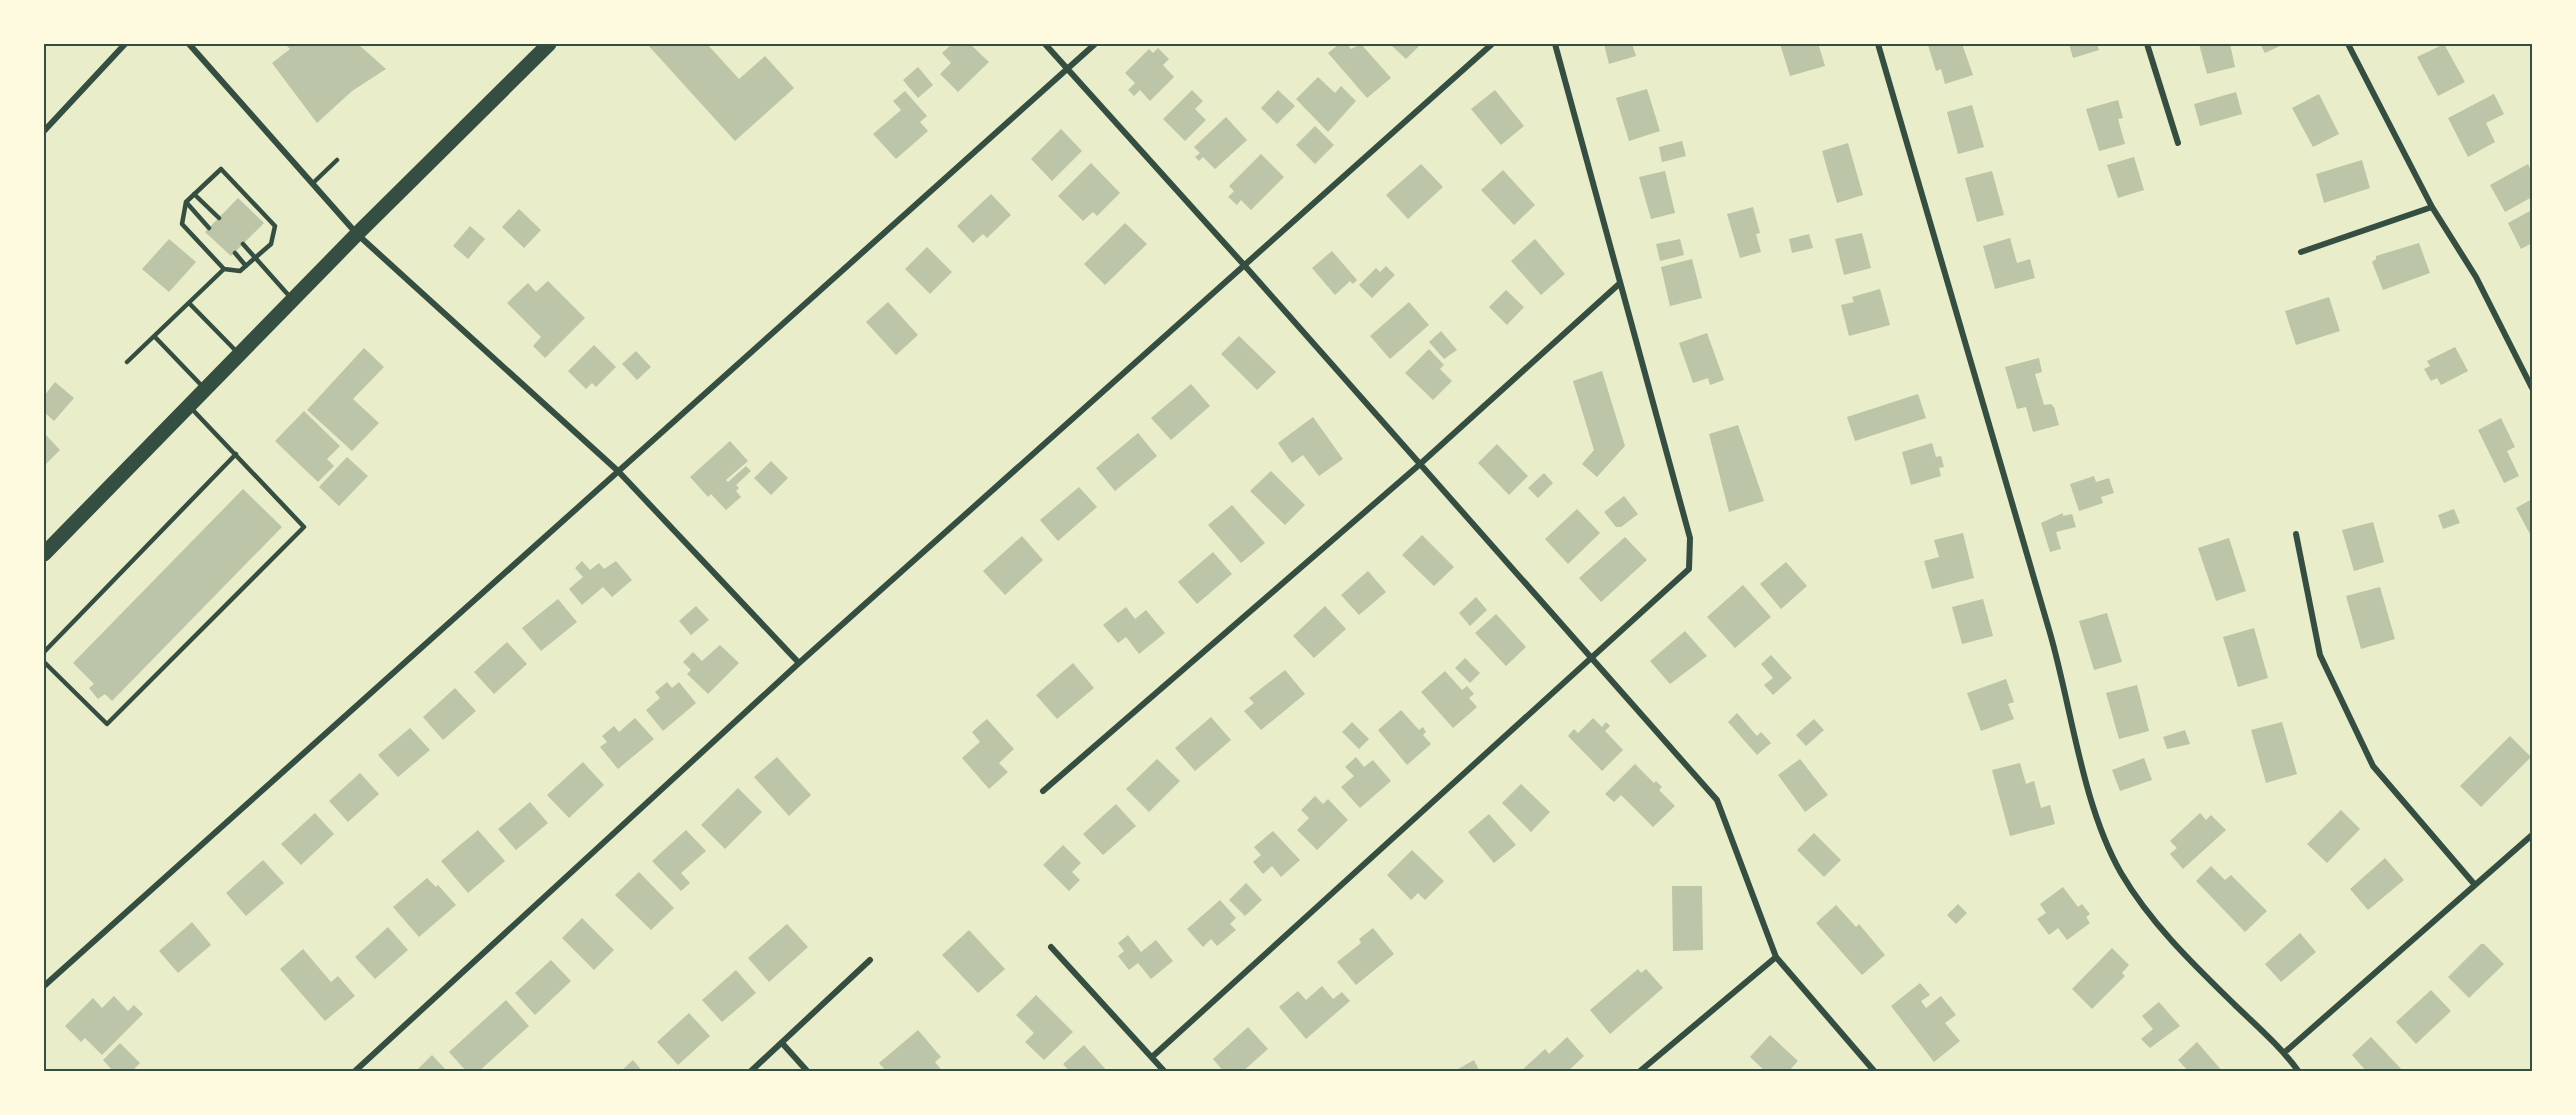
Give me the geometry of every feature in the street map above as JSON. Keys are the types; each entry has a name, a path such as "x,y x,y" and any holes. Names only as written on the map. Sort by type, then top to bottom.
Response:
{"main road":[{"path":"44,554 357,234 549,44"}],"street":[{"path":"44,131 125,44"},
{"path":"189,44 357,234 618,471 799,663"},
{"path":"1045,44 1245,266 1717,800 1776,957 1875,1071"},
{"path":"44,986 1095,44"},
{"path":"354,1071 799,663 1492,44"},
{"path":"1152,1057 1593,659 1689,569 1690,538 1555,44"},
{"path":"1878,44 2058,662 2100,826 2121,872 2156,922 2204,975 2285,1052 2299,1071"},
{"path":"2147,44 2178,143"},
{"path":"2348,44 2432,207 2476,277 2532,388"},
{"path":"2301,252 2432,207"},
{"path":"1043,791 1419,465 1619,284"},
{"path":"2296,534 2320,655 2373,766 2475,885"},
{"path":"2285,1052 2532,835"},
{"path":"1051,947 1165,1071"},
{"path":"1639,1071 1776,957"},
{"path":"750,1071 870,960"},
{"path":"782,1043 808,1071"}],"lane":[{"path":"313,183 337,160"},
{"path":"221,169 275,226 271,244 240,271 224,269 182,224 186,201 194,194 221,169"},
{"path":"194,194 219,218"},
{"path":"186,201 209,228"},
{"path":"243,244 292,300"},
{"path":"235,253 246,266"},
{"path":"127,362 224,269"},
{"path":"189,303 239,354"},
{"path":"154,337 206,390"},
{"path":"44,662 107,724 304,526 190,406"},
{"path":"44,652 236,454"}],"building":[{"path":"285,44 361,44 359,45 386,69 352,91 317,123 272,63 290,49"},
{"path":"647,44 707,44 739,79 765,56 794,88 735,141"},
{"path":"952,44 970,44 989,62 958,92 940,74 951,63 942,53"},
{"path":"1339,44 1347,44 1351,49 1361,44 1391,78 1367,98 1328,53"},
{"path":"1390,44 1421,44 1406,59"},
{"path":"1604,44 1632,44 1636,56 1609,64"},
{"path":"1780,44 1819,46 1825,66 1790,76"},
{"path":"1962,44 1973,75 1945,84 1941,69 1936,71 1928,45"},
{"path":"2069,44 2097,44 2099,50 2073,58"},
{"path":"2199,44 2230,44 2235,67 2207,74"},
{"path":"2260,44 2284,44 2265,53"},
{"path":"2444,44 2465,82 2438,96 2417,57"},
{"path":"1158,48 1169,59 1163,65 1174,77 1150,101 1140,90 1134,96 1128,90 1135,83 1125,73 1149,49 1153,53"},
{"path":"918,67 933,85 918,98 903,80"},
{"path":"1318,77 1335,93 1341,86 1356,101 1328,132 1296,99"},
{"path":"1647,89 1660,131 1629,141 1616,98"},
{"path":"1192,90 1203,101 1195,109 1206,120 1185,141 1163,119"},
{"path":"1278,90 1295,106 1277,124 1261,108"},
{"path":"1495,90 1524,126 1501,145 1471,109"},
{"path":"905,91 927,116 920,122 928,131 896,159 873,134 901,110 893,101"},
{"path":"2236,92 2242,114 2200,126 2194,104"},
{"path":"2319,94 2339,134 2313,147 2292,108"},
{"path":"2494,94 2504,114 2486,123 2495,142 2468,157 2448,118"},
{"path":"2118,100 2123,118 2118,119 2125,144 2099,151 2086,109"},
{"path":"1972,105 1984,147 1958,154 1947,112"},
{"path":"1226,117 1247,140 1215,169 1203,157 1199,161 1195,157 1200,153 1194,147"},
{"path":"1315,126 1334,145 1315,164 1296,145"},
{"path":"1061,129 1082,151 1052,181 1031,159"},
{"path":"1682,141 1686,156 1662,162 1659,147"},
{"path":"1848,143 1863,195 1837,203 1822,151"},
{"path":"1261,154 1284,177 1251,210 1241,200 1237,205 1228,197 1234,191 1229,186"},
{"path":"2134,157 2144,190 2118,198 2107,165"},
{"path":"2362,160 2370,188 2324,203 2316,174"},
{"path":"1091,163 1120,193 1097,216 1093,212 1083,221 1058,196"},
{"path":"1421,164 1443,187 1408,219 1386,195"},
{"path":"2528,164 2532,172 2532,197 2505,212 2490,185"},
{"path":"1503,170 1535,205 1514,225 1481,190"},
{"path":"1665,171 1675,213 1651,219 1639,177"},
{"path":"1992,171 2004,215 1977,222 1965,178"},
{"path":"991,194 1011,215 987,238 983,234 973,243 957,226"},
{"path":"238,198 264,223 231,256 205,232"},
{"path":"1753,207 1760,233 1756,234 1761,252 1740,258 1727,214"},
{"path":"519,209 541,230 524,248 502,227"},
{"path":"2532,210 2532,243 2521,249 2508,223"},
{"path":"1125,223 1147,244 1105,285 1084,264"},
{"path":"470,226 485,239 468,259 453,246"},
{"path":"1862,233 1871,268 1844,275 1835,239"},
{"path":"1809,234 1813,248 1792,253 1789,239"},
{"path":"2010,238 2017,263 2030,259 2035,278 1995,289 1983,246"},
{"path":"169,239 196,262 169,292 142,269"},
{"path":"1535,239 1565,274 1541,295 1511,261"},
{"path":"1680,239 1684,255 1660,261 1656,244"},
{"path":"2419,243 2430,273 2383,290 2372,262 2376,256"},
{"path":"927,247 952,272 930,294 905,269"},
{"path":"1332,251 1357,280 1353,284 1350,281 1335,295 1312,268"},
{"path":"1692,259 1702,298 1670,306 1661,267"},
{"path":"1386,266 1395,275 1372,298 1359,285 1376,268 1380,272"},
{"path":"548,281 585,318 545,358 533,346 541,337 507,303 528,283 536,292"},
{"path":"1880,289 1890,325 1849,336 1841,305 1854,302 1852,297"},
{"path":"1506,290 1524,307 1507,325 1489,307"},
{"path":"2329,297 2340,331 2296,345 2285,311"},
{"path":"888,302 918,335 896,355 866,322"},
{"path":"1409,302 1429,325 1390,359 1370,336"},
{"path":"1441,331 1457,350 1444,359 1429,342"},
{"path":"1707,333 1724,380 1710,385 1708,378 1693,383 1679,343"},
{"path":"1239,336 1276,372 1257,390 1221,354"},
{"path":"594,345 616,367 596,387 592,383 586,389 568,371"},
{"path":"2455,347 2468,371 2441,385 2437,378 2431,381 2424,369 2430,366 2427,361"},
{"path":"364,348 384,367 353,399 379,423 352,451 307,410"},
{"path":"1429,349 1444,365 1440,369 1452,381 1433,400 1405,373"},
{"path":"636,351 651,367 637,380 622,364"},
{"path":"2039,358 2042,372 2035,374 2044,405 2051,404 2054,407 2059,425 2033,432 2026,407 2017,409 2005,367"},
{"path":"1602,371 1625,446 1597,477 1582,464 1594,450 1573,381"},
{"path":"55,382 74,398 54,421 44,412 44,396"},
{"path":"1191,384 1210,406 1171,440 1151,418"},
{"path":"1918,394 1926,418 1855,441 1847,417"},
{"path":"304,411 340,446 327,459 334,466 318,482 275,441"},
{"path":"1313,417 1343,459 1319,476 1303,455 1292,463 1278,443"},
{"path":"2501,418 2515,447 2507,451 2519,476 2504,483 2478,430"},
{"path":"1738,425 1764,501 1729,512 1709,434"},
{"path":"44,433 60,450 44,466"},
{"path":"1138,433 1157,456 1115,491 1096,468"},
{"path":"730,441 748,461 726,480 728,482 746,466 751,471 736,485 739,488 736,491 741,497 726,510 711,494 708,497 690,477"},
{"path":"1932,443 1936,457 1941,456 1944,467 1939,468 1941,476 1911,485 1902,452"},
{"path":"1497,444 1528,476 1509,495 1478,463"},
{"path":"347,457 368,476 339,506 319,487"},
{"path":"771,461 788,478 771,495 754,478"},
{"path":"1271,471 1305,505 1285,525 1250,491"},
{"path":"1544,473 1553,483 1538,498 1528,488"},
{"path":"2094,476 2096,482 2109,478 2114,493 2101,497 2103,503 2079,511 2070,484"},
{"path":"1079,487 1097,507 1058,541 1040,520"},
{"path":"243,489 282,527 112,701 105,694 98,699 89,688 94,684 73,663"},
{"path":"1624,496 1638,514 1621,527 1616,527 1604,512"},
{"path":"2532,499 2532,535 2531,536 2516,508"},
{"path":"1232,505 1265,543 1241,563 1208,525"},
{"path":"1577,509 1600,533 1568,564 1545,539"},
{"path":"2454,509 2460,523 2443,529 2438,515"},
{"path":"2063,513 2063,516 2072,514 2076,527 2056,532 2061,549 2050,552 2041,523"},
{"path":"2373,522 2384,562 2354,571 2342,530"},
{"path":"1963,533 1974,578 1932,589 1924,561 1939,557 1934,540"},
{"path":"1422,535 1454,567 1434,586 1402,555"},
{"path":"1022,536 1043,560 1005,595 983,571"},
{"path":"1625,537 1647,560 1601,602 1579,578"},
{"path":"2229,538 2246,591 2216,601 2198,548"},
{"path":"1213,552 1232,574 1197,604 1178,582"},
{"path":"582,561 590,570 599,563 604,569 616,561 632,580 612,597 603,587 582,605 569,589 583,577 575,568"},
{"path":"1786,562 1807,586 1781,609 1760,584"},
{"path":"1368,571 1386,592 1359,615 1341,595"},
{"path":"1743,585 1771,617 1735,648 1707,617"},
{"path":"2380,587 2395,639 2361,649 2346,596"},
{"path":"1476,597 1487,610 1470,626 1459,613"},
{"path":"558,599 577,622 541,651 522,628"},
{"path":"1983,599 1993,636 1962,644 1952,607"},
{"path":"696,606 709,620 691,635 679,621"},
{"path":"1325,606 1346,629 1314,658 1293,636"},
{"path":"1126,607 1135,619 1146,610 1165,633 1139,654 1126,637 1118,643 1103,625"},
{"path":"2107,613 2122,662 2094,670 2079,621"},
{"path":"1496,614 1526,647 1506,666 1475,633"},
{"path":"2254,628 2268,678 2238,687 2223,637"},
{"path":"1685,631 1707,656 1670,684 1650,661"},
{"path":"507,642 527,664 494,694 474,672"},
{"path":"720,645 739,663 708,694 687,674 691,670 683,662 693,652 702,661"},
{"path":"1771,655 1792,678 1773,695 1764,685 1773,678 1761,664"},
{"path":"1465,658 1480,673 1470,683 1455,668"},
{"path":"1073,663 1094,688 1057,719 1036,695"},
{"path":"1285,670 1305,694 1261,730 1244,711 1254,703 1249,698"},
{"path":"1445,671 1462,690 1467,686 1474,694 1469,698 1477,707 1453,728 1421,692"},
{"path":"2006,679 2014,702 2008,704 2014,719 1981,731 1967,693"},
{"path":"667,682 672,688 679,682 696,703 663,731 646,710 660,698 655,692"},
{"path":"2137,685 2149,731 2119,739 2106,693"},
{"path":"455,688 476,711 443,740 423,717"},
{"path":"1401,710 1419,730 1423,727 1426,732 1423,735 1431,744 1407,765 1378,730"},
{"path":"1737,713 1757,736 1761,732 1771,743 1757,755 1728,722"},
{"path":"1211,717 1231,740 1195,771 1175,748"},
{"path":"635,718 654,739 618,769 600,747 607,742 602,736 614,726 619,732"},
{"path":"1593,718 1602,727 1606,722 1610,726 1605,731 1623,750 1602,771 1568,736 1574,729 1578,733"},
{"path":"987,719 1014,749 999,763 1008,772 989,789 962,758 980,742 972,732"},
{"path":"1814,719 1824,730 1806,746 1796,735"},
{"path":"1352,722 1369,739 1359,749 1342,732"},
{"path":"2282,722 2297,774 2266,783 2251,730"},
{"path":"410,728 430,750 398,777 378,755"},
{"path":"2185,730 2190,744 2167,749 2163,737"},
{"path":"2510,736 2531,757 2481,807 2460,786"},
{"path":"777,757 811,795 789,816 754,777"},
{"path":"1356,757 1364,767 1373,760 1391,781 1360,808 1341,787 1354,776 1345,767"},
{"path":"2144,758 2152,780 2120,791 2112,770"},
{"path":"1157,759 1180,781 1149,812 1126,789"},
{"path":"1800,759 1828,795 1805,812 1778,775"},
{"path":"583,762 604,785 569,818 547,795"},
{"path":"2020,763 2026,784 2034,781 2041,808 2050,805 2055,824 2010,836 1992,770"},
{"path":"1635,764 1654,783 1656,781 1662,787 1659,790 1675,806 1653,827 1621,795 1614,802 1605,794"},
{"path":"360,773 379,794 348,822 329,801"},
{"path":"1521,784 1550,812 1531,832 1502,803"},
{"path":"738,788 762,812 725,849 701,825"},
{"path":"1315,796 1323,804 1328,799 1348,820 1317,850 1297,830 1309,818 1301,810"},
{"path":"530,802 548,823 516,850 498,829"},
{"path":"1116,804 1136,826 1103,855 1083,834"},
{"path":"2341,810 2360,829 2327,863 2307,844"},
{"path":"315,813 334,834 301,865 281,844"},
{"path":"2200,813 2206,820 2211,815 2226,830 2183,869 2170,854 2177,848 2170,841"},
{"path":"1489,814 1516,845 1494,863 1468,832"},
{"path":"478,830 505,861 468,893 441,861"},
{"path":"686,830 706,851 681,873 690,883 681,891 652,861"},
{"path":"1273,831 1300,860 1281,877 1272,866 1263,874 1253,862 1261,855 1254,847"},
{"path":"1814,833 1841,860 1824,877 1797,850"},
{"path":"1063,845 1081,863 1072,872 1080,880 1069,891 1043,865"},
{"path":"1412,850 1444,881 1425,900 1418,893 1411,900 1387,875"},
{"path":"2385,858 2404,880 2368,910 2350,889"},
{"path":"263,860 284,883 246,916 226,893"},
{"path":"2211,866 2225,880 2231,875 2267,911 2245,932 2196,881"},
{"path":"639,872 674,908 651,930 615,895"},
{"path":"427,878 436,887 438,885 456,905 419,937 393,907"},
{"path":"1246,883 1262,900 1245,916 1229,900"},
{"path":"1672,886 1702,886 1703,950 1673,951"},
{"path":"2063,887 2078,907 2082,904 2090,914 2086,917 2090,923 2067,940 2058,928 2049,935 2037,919 2046,913 2040,904"},
{"path":"1220,900 1236,918 1230,924 1236,930 1217,946 1211,939 1203,947 1187,929"},
{"path":"1958,904 1967,913 1956,924 1947,915"},
{"path":"1836,905 1856,927 1859,924 1885,955 1862,975 1816,923"},
{"path":"582,918 614,950 594,970 562,938"},
{"path":"192,922 211,945 178,973 159,951"},
{"path":"787,924 808,947 769,982 748,958"},
{"path":"388,927 408,950 375,979 355,957"},
{"path":"1373,928 1394,954 1356,985 1337,962 1361,943 1359,939"},
{"path":"969,930 1005,969 978,993 942,955"},
{"path":"2300,933 2316,952 2281,982 2265,964"},
{"path":"1128,935 1141,952 1156,940 1173,961 1151,979 1138,963 1129,970 1118,956 1124,951 1118,943"},
{"path":"2481,944 2484,944 2504,964 2469,998 2448,977"},
{"path":"2112,948 2129,965 2122,973 2125,976 2092,1009 2072,989"},
{"path":"303,949 331,982 338,976 355,996 325,1021 280,969"},
{"path":"551,960 571,981 535,1015 515,993"},
{"path":"1638,969 1641,973 1646,969 1663,988 1610,1034 1590,1010"},
{"path":"736,970 756,993 722,1022 702,1000"},
{"path":"1920,983 1930,995 1921,1001 1926,1008 1941,996 1956,1015 1945,1023 1960,1041 1934,1062 1891,1006"},
{"path":"1322,986 1333,999 1342,992 1350,1001 1306,1039 1279,1007 1298,991 1306,1000"},
{"path":"2431,990 2451,1011 2416,1044 2396,1022"},
{"path":"1036,995 1073,1032 1044,1060 1025,1042 1034,1033 1016,1015"},
{"path":"114,996 128,1011 134,1005 143,1014 102,1055 85,1038 81,1042 65,1026 93,998 102,1008"},
{"path":"506,1000 529,1026 478,1072 467,1072 449,1052"},
{"path":"2159,1002 2180,1026 2150,1048 2141,1039 2153,1029 2142,1016"},
{"path":"689,1013 710,1036 678,1065 657,1042"},
{"path":"1248,1027 1268,1049 1242,1072 1224,1072 1213,1059"},
{"path":"918,1030 941,1057 935,1062 943,1072 887,1072 879,1063"},
{"path":"1770,1035 1798,1061 1788,1072 1766,1072 1750,1057"},
{"path":"1567,1037 1584,1056 1567,1072 1520,1072 1545,1049 1549,1054"},
{"path":"2371,1037 2404,1072 2367,1072 2352,1055"},
{"path":"2197,1042 2223,1072 2189,1072 2178,1060"},
{"path":"120,1043 140,1063 131,1072 114,1072 103,1060"},
{"path":"1084,1045 1108,1072 1070,1072 1063,1064"},
{"path":"432,1055 448,1072 415,1072"},
{"path":"633,1060 643,1072 620,1072"},
{"path":"1474,1060 1480,1072 1453,1072"}]}
